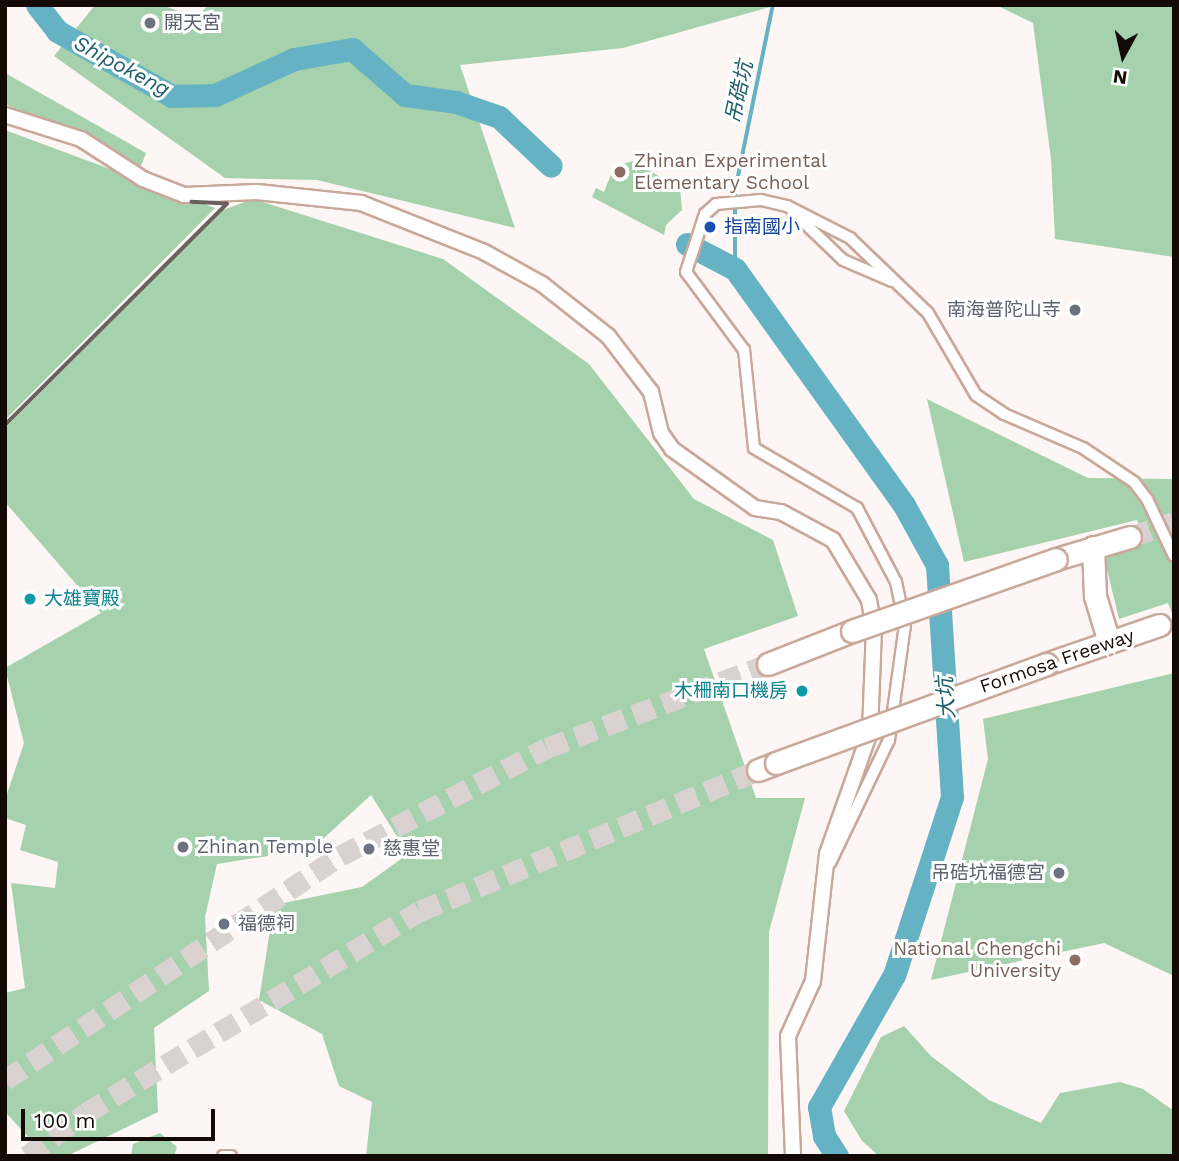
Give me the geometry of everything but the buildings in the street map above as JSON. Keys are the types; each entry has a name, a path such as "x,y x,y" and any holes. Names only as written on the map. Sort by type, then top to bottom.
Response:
{"highway":[{"path":"768,664 852,631 1056,559 1129,537"},
{"path":"1093,547 1095,596 1109,642"},
{"name":"Formosa Freeway","path":"767,766 1159,625"}],"street":[{"path":"5,115 81,139 143,179 184,195 257,192 361,203 484,252 542,284 608,336 651,392 661,433 673,449 755,508 781,512 833,540 864,586 874,628 870,732 835,827 823,880 813,981 788,1036 793,1156"},
{"path":"823,880 889,740 905,624 896,582 857,508 754,448 744,351 685,272 705,214 723,203 740,200 787,206 850,238 928,313 976,395 1004,414 1083,448 1134,482 1147,499 1174,556"},
{"path":"787,206 843,260 892,281"},
{"path":"223,1156 231,1156"}],"green space":[{"path":"95,5 162,5 197,18 208,5 777,5 623,48 460,65 515,228 317,180 225,178 54,56"},
{"path":"996,5 1174,5 1174,257 1055,239 1051,159 1033,23"},
{"path":"5,73 146,153 141,166 5,104"},
{"path":"5,130 215,208 5,420"},
{"path":"632,161 680,188 682,210 666,225 664,235 592,197 596,188 604,192 614,167"},
{"path":"253,199 443,259 589,364 694,499 773,540 798,616 704,649 756,798 805,798 769,932 768,1156 366,1156 372,1102 339,1086 322,1034 259,1000 274,905 362,887 408,854 371,795 312,849 217,864 205,917 209,991 154,1028 158,1112 67,1156 46,1156 5,1112 5,993 25,988 11,883 55,888 58,862 20,850 26,825 5,818 5,800 24,743 5,668 101,613 5,502 5,428 220,211"},
{"path":"927,399 1088,478 1174,479 1174,618 1168,603 1119,619 1104,557 1145,541 1137,520 964,562"},
{"path":"1174,673 1174,976 1104,943 931,980 988,759 983,719"},
{"path":"904,1026 931,1056 989,1100 1041,1123 1060,1093 1120,1082 1143,1089 1174,1111 1174,1156 879,1156 862,1141 844,1111 881,1037"},
{"path":"160,1133 177,1147 174,1156 131,1156 133,1144"}],"waterway":[{"name":"Shipokeng","path":"37,5 57,31 172,96 215,95 294,59 352,49 405,95 456,102 499,117 551,166"},
{"name":"吊硞坑","path":"735,269 735,191 773,5"},
{"name":"大坑","path":"687,244 735,269 904,505 937,565 952,797 894,975 819,1107 824,1136 837,1156"}],"tunnel":[{"path":"1130,537 1174,522"},
{"path":"5,1080 340,856 547,748 768,664"},
{"path":"27,1156 86,1113 420,911 758,770"}],"railway":[{"path":"5,425 227,204 192,202"}],"place":[{"name":"開天宮","path":"150,23"},
{"name":"Zhinan Experimental Elementary School","path":"620,172"},
{"name":"指南國小","path":"710,227"},
{"name":"南海普陀山寺","path":"1075,310"},
{"name":"大雄寶殿","path":"30,599"},
{"name":"木柵南口機房","path":"802,691"},
{"name":"Zhinan Temple","path":"183,847"},
{"name":"慈惠堂","path":"369,849"},
{"name":"吊硞坑福德宮","path":"1059,873"},
{"name":"福德祠","path":"224,924"},
{"name":"National Chengchi University","path":"1075,960"}]}
